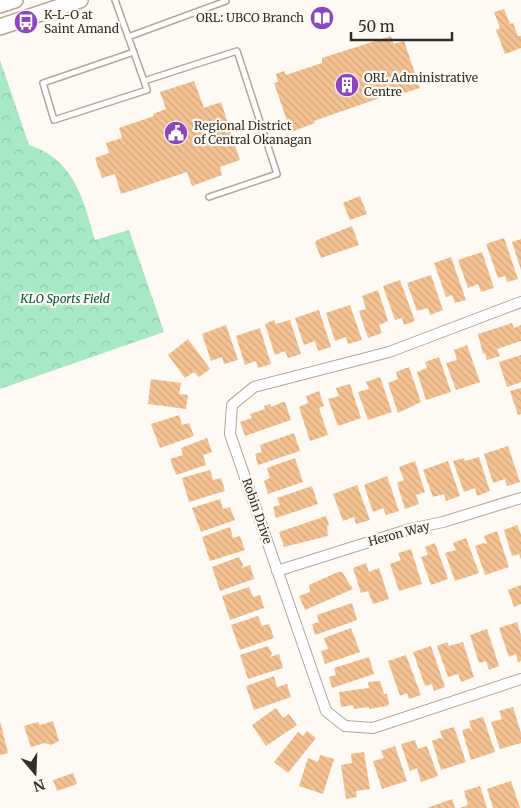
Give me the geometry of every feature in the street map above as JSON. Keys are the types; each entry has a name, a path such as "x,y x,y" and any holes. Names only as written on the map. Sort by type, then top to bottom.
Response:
{"main road":[{"path":"0,5 15,0"},
{"path":"0,27 80,0"}],"street":[{"name":"Robin Drive","path":"521,302 389,352 254,387 232,405 230,434 326,712 346,726 373,728 521,680"},
{"name":"Heron Way","path":"277,571 410,529 443,522 521,498"}],"lane":[{"path":"116,0 128,37 134,52 147,90 54,120 43,82 134,52"},
{"path":"128,37 226,1"},
{"path":"144,81 237,50 276,174 210,197"}],"green space":[{"name":"KLO Sports Field","path":"0,60 29,145 57,160 67,171 81,196 95,240 129,230 164,332 0,389"}],"building":[{"path":"504,9 510,24 513,23 518,36 521,36 521,48 505,54 496,30 500,28 494,12"},
{"name":"ORL Administrative Centre","path":"391,36 394,44 404,41 420,88 392,97 391,94 314,121 315,123 291,132 274,83 278,82 276,74 284,71 286,75 322,63 322,58"},
{"name":"Regional District of Central Okanagan","path":"194,81 204,108 221,102 240,160 220,167 222,175 192,186 187,172 121,194 115,174 102,178 95,158 109,153 106,143 122,138 119,128 154,116 153,114 166,109 160,92"},
{"path":"360,196 367,214 350,220 343,203"},
{"path":"352,226 359,245 321,258 315,243 317,240"},
{"path":"504,238 518,279 507,282 505,276 498,278 486,244"},
{"path":"521,239 521,270 512,242"},
{"path":"482,252 494,288 481,292 478,284 468,288 458,260"},
{"path":"451,257 466,300 455,303 452,295 446,297 434,263"},
{"path":"431,275 443,310 430,315 428,308 417,311 407,283"},
{"path":"400,280 415,321 404,325 402,318 395,320 383,286"},
{"path":"378,290 388,321 379,325 382,333 368,338 359,311 366,309 362,296"},
{"path":"350,305 362,340 348,344 346,337 335,341 326,313"},
{"path":"319,310 331,347 318,351 315,341 304,345 295,318"},
{"path":"274,320 276,324 290,320 301,354 288,358 285,351 275,355 265,324"},
{"path":"512,323 514,328 521,325 521,341 497,349 500,356 487,360 485,353 483,354 478,334"},
{"path":"226,325 238,360 224,364 222,357 211,361 202,334"},
{"path":"260,328 271,364 258,368 256,361 245,365 236,336"},
{"path":"188,339 210,369 199,377 194,372 185,378 168,355"},
{"path":"467,345 480,382 456,390 446,363 457,360 454,350"},
{"path":"521,355 521,382 507,387 499,362"},
{"path":"439,357 451,392 426,400 417,372 427,368 425,362"},
{"path":"409,367 421,402 398,413 388,383 398,379 396,372"},
{"path":"380,377 392,412 368,420 358,392 369,389 366,382"},
{"path":"151,379 181,383 179,394 188,395 186,409 148,404"},
{"path":"350,384 361,418 338,426 328,399 339,396 336,388"},
{"path":"521,388 521,414 518,415 510,391"},
{"path":"319,391 324,406 319,408 328,435 310,441 299,407 308,403 306,396"},
{"path":"285,402 291,420 245,436 240,422 252,418 250,414 265,409 264,406 270,404 271,407"},
{"path":"179,415 182,425 189,423 194,436 160,448 151,424"},
{"path":"294,433 300,451 258,465 255,454 262,452 260,445"},
{"path":"207,438 212,452 203,455 206,465 176,475 170,459 183,455 181,448"},
{"path":"508,446 520,482 507,486 505,479 493,483 484,454"},
{"path":"479,457 490,491 477,496 475,488 464,492 453,461 464,458 465,461"},
{"path":"295,458 303,482 268,494 264,481 270,478 267,468"},
{"path":"415,461 425,492 416,495 419,504 405,509 397,483 404,480 399,467"},
{"path":"448,461 460,496 446,501 444,494 433,497 423,470"},
{"path":"210,470 213,480 221,478 225,491 189,502 182,478"},
{"path":"387,476 399,511 386,515 383,508 373,512 364,485"},
{"path":"357,485 370,520 356,524 354,517 343,521 333,494"},
{"path":"312,486 318,504 276,518 273,507 280,505 277,498"},
{"path":"220,499 223,509 230,507 235,520 201,532 192,508"},
{"path":"326,516 329,525 327,526 328,536 284,547 279,532"},
{"path":"517,525 521,534 521,559 519,554 512,556 504,530"},
{"path":"230,527 233,538 240,536 245,550 210,561 202,537"},
{"path":"497,531 509,567 485,575 475,546 483,543 487,544 484,536"},
{"path":"466,538 479,573 455,581 445,553 456,550 453,543"},
{"path":"435,543 448,579 431,585 421,557 428,555 425,547"},
{"path":"411,549 422,584 399,591 390,564 401,560 398,553"},
{"path":"239,557 243,565 242,568 250,565 254,579 220,591 212,567"},
{"path":"366,563 369,572 379,568 389,599 373,604 368,591 361,593 353,568"},
{"path":"342,572 353,589 305,610 299,596 310,592 309,585"},
{"path":"521,585 521,604 514,607 508,590"},
{"path":"249,587 253,597 260,595 264,608 230,620 222,596"},
{"path":"352,603 357,620 315,635 312,624 319,622 317,615"},
{"path":"258,616 262,626 269,624 274,638 240,650 231,625"},
{"path":"517,622 521,635 521,661 518,662 516,654 509,657 499,628"},
{"path":"351,628 360,652 325,664 321,651 328,649 324,638"},
{"path":"487,629 499,666 489,670 486,661 479,663 470,635"},
{"path":"447,642 449,646 463,642 474,677 461,682 458,674 448,677 437,646"},
{"path":"268,646 272,654 270,657 279,654 283,668 248,679 240,655"},
{"path":"431,646 445,687 434,691 432,684 425,686 413,652"},
{"path":"406,655 421,695 409,699 407,693 400,696 388,661"},
{"path":"369,657 374,674 332,688 329,677 336,675 334,668"},
{"path":"274,676 277,687 287,684 291,697 254,710 246,686"},
{"path":"380,681 384,694 387,694 389,704 387,706 369,709 369,707 354,709 353,705 341,707 339,692 369,688 368,682"},
{"path":"513,707 521,733 521,743 500,749 491,722 502,719 499,711"},
{"path":"276,708 283,718 289,714 297,725 266,746 252,725"},
{"path":"483,717 495,752 471,760 462,730 470,728 473,733 469,721"},
{"path":"0,721 8,753 0,755"},
{"path":"53,721 59,741 51,745 45,743 31,747 24,726 38,722 40,725"},
{"path":"454,727 466,762 441,770 432,741 440,738 443,739 440,731"},
{"path":"307,731 316,738 288,773 274,762 298,732 303,736"},
{"path":"415,740 418,749 427,746 438,776 421,782 417,768 410,771 401,744"},
{"path":"395,746 407,781 382,789 373,761 384,758 381,751"},
{"path":"364,752 370,789 356,791 357,797 346,799 341,765 352,763 351,754"},
{"path":"320,755 334,759 323,794 299,786 308,758 318,762"},
{"path":"73,773 77,784 57,791 53,780"},
{"path":"511,781 520,808 493,808 487,789"},
{"path":"480,786 487,808 460,808 468,805 464,791"},
{"path":"452,799 455,808 427,808"}],"place":[{"name":"ORL: UBCO Branch","path":"322,18"},
{"name":"K-L-O at Saint Amand","path":"26,22"},
{"name":"ORL Administrative Centre","path":"347,85"},
{"name":"Regional District of Central Okanagan","path":"176,133"}]}
